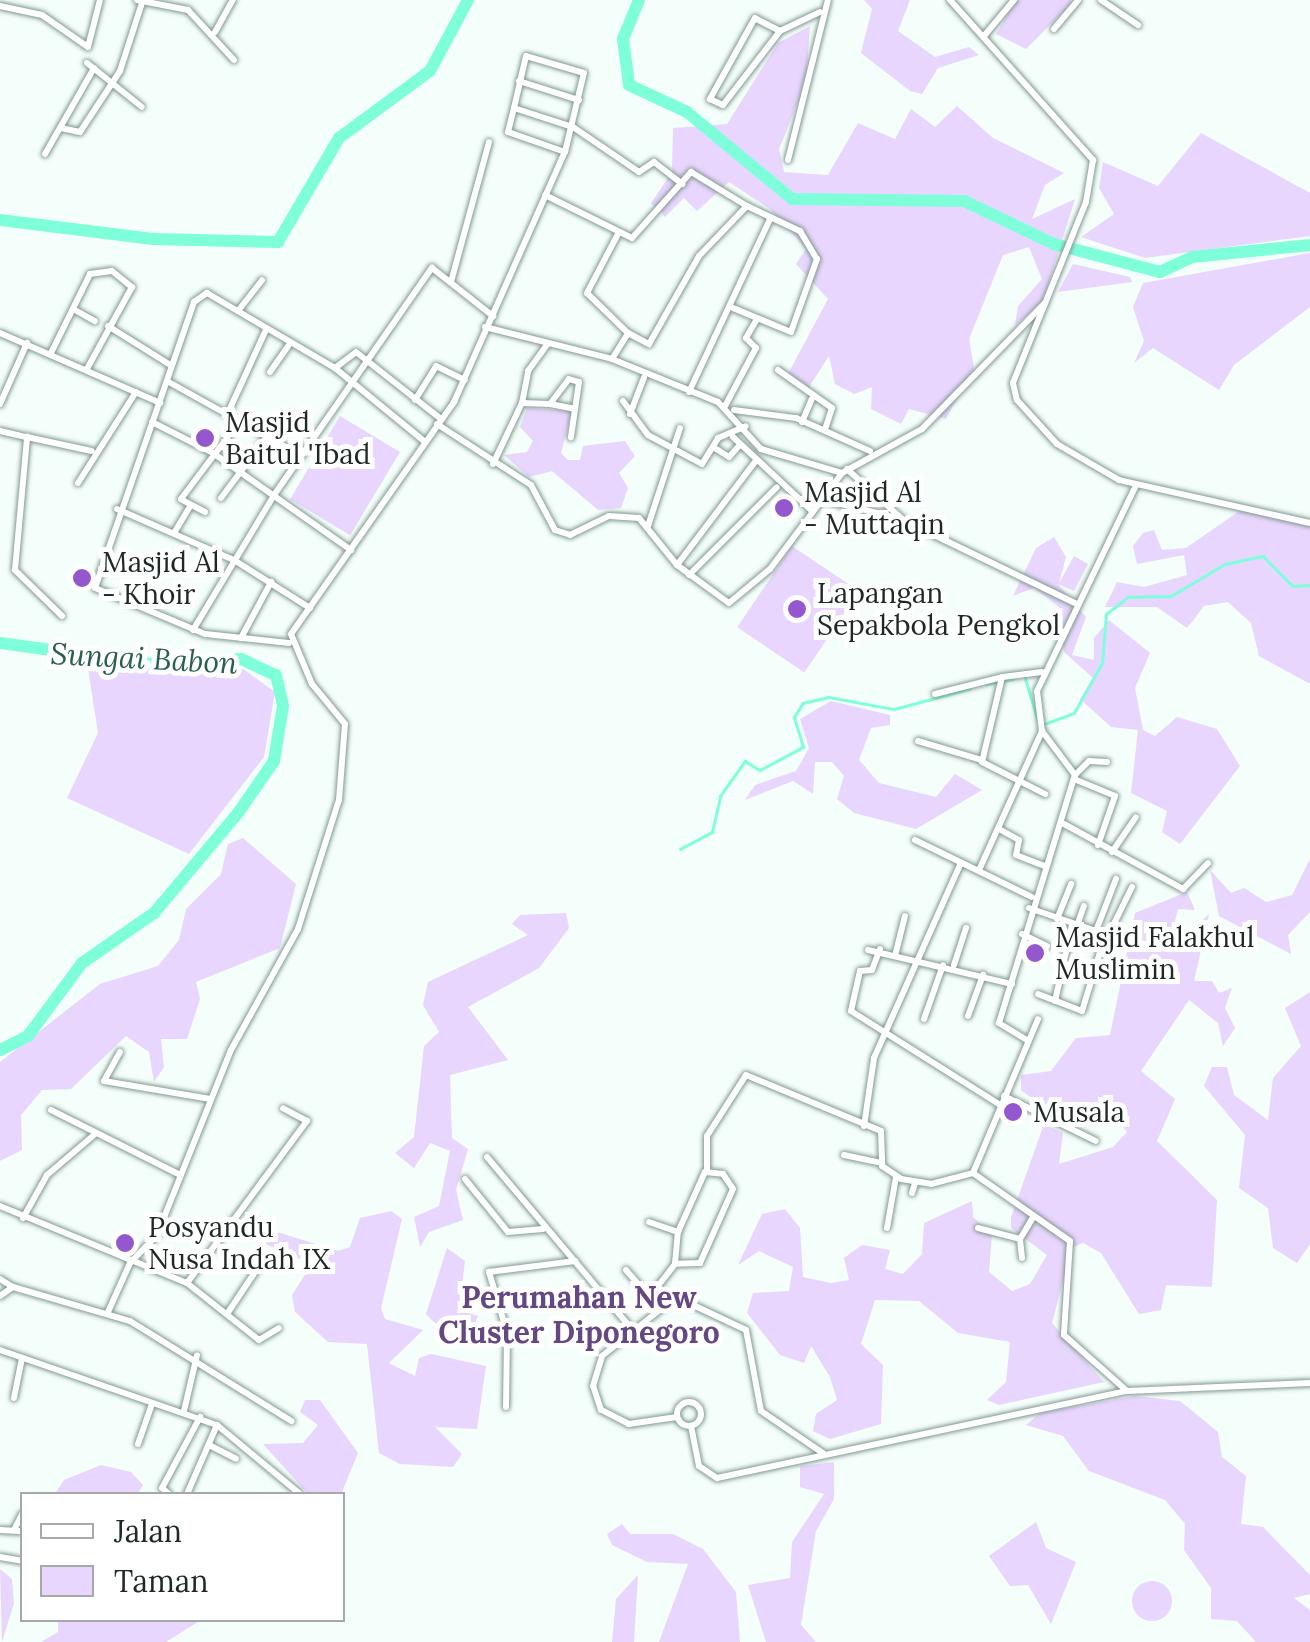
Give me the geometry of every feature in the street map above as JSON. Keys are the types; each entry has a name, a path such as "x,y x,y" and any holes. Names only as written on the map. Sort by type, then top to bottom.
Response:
{"street":[{"path":"0,6 42,15 88,46 100,0"},
{"path":"61,128 80,132 112,81 140,0 180,6 215,32 234,60"},
{"path":"215,32 233,0"},
{"path":"788,160 817,62 820,12 828,0"},
{"path":"950,0 1093,160 1079,222 1013,393 1058,444 1136,484 1310,523"},
{"path":"984,36 1014,0"},
{"path":"1054,29 1078,0"},
{"path":"1101,0 1138,25"},
{"path":"780,30 755,18 710,99 723,105 780,30 820,12"},
{"path":"289,643 465,380 484,327 493,316 565,152 582,72 526,56 508,132 565,152"},
{"path":"45,154 90,66 142,106"},
{"path":"520,80 579,100"},
{"path":"514,108 573,126 639,172 652,161 682,184"},
{"path":"451,282 489,142"},
{"path":"545,195 619,232 638,237 682,184 698,172 747,206 800,231 816,259 791,332 732,308"},
{"path":"619,232 587,293 628,333 650,344 699,256 747,206"},
{"path":"689,392 732,308 770,219"},
{"path":"193,630 274,495 432,268 493,316"},
{"path":"51,353 90,274 112,271 132,284 86,369"},
{"path":"238,312 262,280"},
{"path":"108,1312 134,1258 157,1235 210,1099 286,956 339,800 345,724 289,643 193,630 94,582 194,302 207,293 288,346 335,368 424,440"},
{"path":"335,368 351,352 366,360 494,464 531,485 560,533 626,514 648,526 676,565 733,601 844,471 870,451 922,429 1045,303"},
{"path":"73,308 95,321"},
{"path":"725,406 756,348 746,337 757,319"},
{"path":"108,326 172,366"},
{"path":"484,327 612,360 644,378 734,410 802,422 870,451"},
{"path":"227,415 266,330"},
{"path":"0,332 160,403"},
{"path":"612,360 628,333"},
{"path":"0,404 28,343"},
{"path":"494,464 522,403 528,371 547,345"},
{"path":"270,372 288,346"},
{"path":"415,400 436,366 465,380"},
{"path":"778,370 812,399 832,410 824,430"},
{"path":"630,414 644,378"},
{"path":"550,404 569,380 579,382 571,437"},
{"path":"167,381 302,456"},
{"path":"78,483 92,451 136,392"},
{"path":"802,422 812,399"},
{"path":"622,401 630,414 669,448 702,464 712,447 746,426"},
{"path":"522,403 575,409"},
{"path":"734,410 774,456 844,471 901,518 1074,603"},
{"path":"152,422 213,453 351,550"},
{"path":"205,512 181,498 238,423"},
{"path":"648,526 669,448 680,428"},
{"path":"0,431 92,451"},
{"path":"27,437 15,570 62,616"},
{"path":"733,437 776,488 812,511"},
{"path":"221,498 266,439"},
{"path":"712,447 731,457 740,446"},
{"path":"676,565 754,462"},
{"path":"979,870 1042,730 1042,672 1136,484"},
{"path":"689,574 776,488"},
{"path":"821,500 901,518"},
{"path":"174,533 190,506"},
{"path":"117,509 234,560 310,608"},
{"path":"241,638 271,582"},
{"path":"935,694 1042,672"},
{"path":"982,760 1001,682"},
{"path":"1042,730 1074,777 1115,796 1098,845"},
{"path":"918,741 982,760 1044,794"},
{"path":"1028,1040 1000,1026 1032,897 1064,824 1074,777 1089,761 1107,762"},
{"path":"1112,852 1136,817"},
{"path":"1064,824 1183,889 1208,863"},
{"path":"999,829 1019,840 1016,855 1044,866"},
{"path":"915,840 1032,897"},
{"path":"864,1126 868,1075 961,863"},
{"path":"1102,949 1096,931 1116,879"},
{"path":"1056,919 1071,884"},
{"path":"1038,994 1079,1012 1102,949 1132,888"},
{"path":"1054,1001 1084,906"},
{"path":"1029,908 1096,931"},
{"path":"896,952 906,916"},
{"path":"954,965 966,928"},
{"path":"1022,934 1047,946"},
{"path":"868,950 880,949 954,965 1012,984"},
{"path":"880,949 872,970 860,971 850,1008 887,1039 946,1064 1000,1105"},
{"path":"924,1020 943,965"},
{"path":"968,1016 983,975"},
{"path":"973,1173 1038,1019"},
{"path":"120,1052 104,1081 210,1099"},
{"path":"626,1270 644,1291 658,1286 674,1264 678,1232 708,1170 707,1136 746,1075 885,1136 881,1163"},
{"path":"1004,1096 1096,1141"},
{"path":"187,1282 307,1121 283,1108"},
{"path":"50,1110 178,1174"},
{"path":"23,1218 47,1174 94,1134"},
{"path":"844,1155 881,1163 896,1177 915,1183 973,1173 1073,1246 1064,1334 1127,1390"},
{"path":"486,1157 632,1329"},
{"path":"674,1264 700,1264 731,1194 729,1180 708,1170"},
{"path":"887,1228 896,1177"},
{"path":"464,1179 508,1232 544,1229"},
{"path":"912,1193 915,1183"},
{"path":"0,1206 187,1282 246,1332 264,1340 279,1328"},
{"path":"1022,1258 1020,1239 1034,1216"},
{"path":"649,1222 678,1232"},
{"path":"978,1228 1020,1239"},
{"path":"506,1407 506,1332 488,1272 575,1261"},
{"path":"227,1314 259,1266"},
{"path":"0,1278 14,1287 108,1312 197,1355 291,1421"},
{"path":"658,1286 668,1300 746,1330 761,1411 826,1454"},
{"path":"0,1296 14,1287"},
{"path":"668,1300 596,1364 601,1410 636,1426 677,1417 692,1426 709,1477 1127,1390 1310,1383"},
{"path":"0,1350 217,1425 298,1492"},
{"path":"184,1411 197,1355"},
{"path":"14,1398 22,1358"},
{"path":"677,1417 683,1403 696,1404 701,1417 692,1426"},
{"path":"138,1444 152,1404"},
{"path":"166,1492 162,1489 200,1417"},
{"path":"189,1492 212,1446 217,1425"},
{"path":"212,1446 236,1459"},
{"path":"0,1530 18,1530"}],"green space":[{"path":"864,0 910,0 898,31 935,57 969,47 979,55 938,68 922,94 910,91 861,53 872,9"},
{"path":"1016,0 1072,3 1026,49 996,34"},
{"path":"810,26 806,82 779,149 784,172 828,175 858,123 895,139 911,109 935,127 957,106 993,138 1064,173 1045,185 1032,219 1075,199 1043,301 1015,325 1018,306 1042,279 1029,247 1003,255 969,339 974,368 946,419 909,409 901,424 871,409 872,387 854,394 835,384 829,356 807,390 789,372 828,299 796,264 806,249 770,209 729,182 697,211 684,198 665,217 651,203 672,172 673,128 727,124 778,43"},
{"path":"1201,133 1310,193 1310,236 1145,258 1081,237 1114,214 1099,188 1103,162 1158,186"},
{"path":"1310,253 1310,307 1234,365 1219,390 1153,348 1134,363 1144,341 1133,307 1143,283"},
{"path":"1073,264 1130,277 1132,282 1058,292"},
{"path":"527,408 572,411 561,453 568,460 580,460 583,446 625,441 635,456 619,473 628,488 621,508 598,510 552,471 529,477 504,455 527,452 533,441 520,427"},
{"path":"340,416 400,452 350,535 290,499"},
{"path":"1245,507 1310,525 1310,684 1259,656 1251,623 1228,602 1204,606 1187,628 1157,607 1105,607 1117,582 1144,587 1187,575 1184,555 1137,564 1133,546 1143,533 1154,530 1162,550 1186,548"},
{"path":"1054,537 1066,557 1059,583 1074,556 1088,564 1074,591 1058,584 1086,617 1072,655 1094,660 1094,638 1109,620 1150,653 1135,688 1143,730 1155,736 1177,717 1217,729 1240,766 1180,844 1162,832 1167,811 1131,793 1138,730 1111,727 1080,699 1093,678 1064,652 1059,607 1034,588 1013,596 1036,548"},
{"name":"Lapangan Sepakbola Pengkol","path":"792,546 859,591 804,673 737,627"},
{"path":"87,662 170,672 238,665 275,692 264,757 189,854 67,798 98,733"},
{"path":"831,701 890,715 890,725 871,728 859,760 879,783 936,797 955,774 982,790 916,829 854,813 837,799 844,776 832,762 815,762 813,794 793,781 745,800 755,785 796,771 809,748 800,719"},
{"path":"243,838 296,884 280,948 196,982 200,999 187,1039 161,1039 164,1067 154,1082 149,1052 126,1036 71,1089 42,1090 21,1115 22,1150 0,1161 0,1062 100,984 158,966 179,940 186,909 221,874 228,844"},
{"path":"1310,859 1310,912 1288,935 1291,954 1219,916 1210,870 1231,893 1244,888 1266,902 1292,895"},
{"path":"1187,892 1195,910 1178,909 1173,929 1186,936 1209,914 1194,981 1212,981 1219,993 1232,988 1225,1008 1235,1028 1223,1046 1218,1023 1189,1000 1141,1071 1175,1099 1157,1141 1217,1200 1212,1287 1166,1285 1161,1310 1139,1314 1101,1253 1083,1243 1072,1248 1052,1323 1104,1382 999,1405 987,1400 1006,1382 1010,1342 958,1333 919,1301 875,1300 861,1344 883,1365 881,1424 830,1439 813,1431 816,1414 837,1400 830,1377 811,1346 804,1363 780,1355 747,1313 753,1293 789,1291 793,1267 759,1251 738,1265 762,1214 785,1209 800,1228 803,1277 831,1283 849,1280 844,1258 862,1245 890,1250 885,1269 903,1274 922,1254 924,1223 972,1201 973,1217 992,1235 989,1272 1012,1291 1030,1284 1047,1255 1011,1228 1011,1217 1044,1124 1063,1133 1059,1164 1113,1147 1127,1132 1108,1110 1053,1115 1021,1090 1021,1075 1051,1071 1076,1038 1110,1035 1135,913"},
{"path":"566,913 569,928 539,968 468,1007 508,1060 450,1075 452,1138 468,1149 456,1190 463,1220 429,1232 420,1247 414,1217 439,1206 450,1151 430,1143 414,1168 395,1153 414,1137 424,1046 439,1032 423,1005 428,982 528,935 512,924 520,915"},
{"path":"1310,992 1310,1244 1297,1263 1273,1248 1268,1208 1239,1188 1245,1135 1204,1086 1212,1067 1227,1067 1234,1095 1268,1120 1273,1078 1301,1046 1285,1008"},
{"path":"391,1211 402,1219 381,1308 385,1319 423,1330 389,1363 415,1376 419,1358 431,1354 486,1366 477,1429 435,1427 462,1454 453,1467 400,1464 379,1453 367,1344 328,1342 295,1312 292,1295 312,1264 263,1243 251,1222 257,1212 274,1231 338,1251 350,1247 360,1218"},
{"path":"447,1248 465,1261 459,1310 478,1316 474,1325 438,1326 426,1314"},
{"path":"1135,1396 1180,1401 1218,1432 1222,1457 1246,1476 1241,1524 1263,1527 1310,1575 1310,1594 1294,1598 1310,1610 1310,1642 1256,1642 1237,1621 1211,1619 1211,1588 1184,1550 1185,1524 1165,1500 1089,1471 1063,1436 1026,1425 1040,1413"},
{"path":"305,1400 320,1400 358,1453 342,1492 306,1492 263,1444 303,1443 318,1425 300,1412"},
{"path":"834,1462 834,1499 816,1531 801,1625 816,1642 766,1642 748,1585 790,1578 792,1542 824,1494 800,1487 800,1466"},
{"path":"101,1465 131,1472 143,1485 139,1492 56,1492 64,1480"},
{"path":"1036,1522 1046,1548 1076,1562 1051,1624 1028,1585 1010,1586 989,1556"},
{"path":"622,1524 630,1534 673,1534 703,1549 736,1592 740,1642 659,1642 688,1564 647,1562 612,1545 607,1534"},
{"path":"0,1569 12,1579 14,1603 2,1642"},
{"path":"638,1575 634,1642 612,1642 616,1599"},
{"path":"1152,1581 1166,1587 1172,1601 1166,1615 1152,1621 1138,1615 1132,1601 1138,1587"},
{"path":"58,1622 198,1622 166,1642 41,1642 58,1632"}],"waterway":[{"name":"Sungai Babon","path":"0,220 153,239 278,242 339,138 430,71 468,0"},
{"name":"Sungai Babon","path":"639,0 623,39 629,85 687,112 792,199 964,201 1054,244 1160,272 1192,257 1310,245"},
{"path":"1044,724 1074,713 1102,663 1106,614 1128,597 1171,596 1225,564 1263,556 1293,586 1310,585"},
{"name":"Sungai Babon","path":"0,643 158,665 241,659 276,675 283,706 274,761 238,813 154,913 82,963 28,1036 0,1050"},
{"path":"1025,677 1038,720"},
{"path":"986,684 1013,679"},
{"path":"680,849 712,832 720,796 745,761 760,770 803,747 794,717 803,703 829,697 894,709 969,689"}],"place":[{"name":"Masjid Baitul 'Ibad","path":"205,438"},
{"name":"Masjid Al - Muttaqin","path":"784,508"},
{"name":"Masjid Al - Khoir","path":"82,578"},
{"name":"Lapangan Sepakbola Pengkol","path":"797,609"},
{"name":"Masjid Falakhul Muslimin","path":"1035,953"},
{"name":"Musala","path":"1013,1112"},
{"name":"Posyandu Nusa Indah IX","path":"125,1243"}],"district":[{"name":"Perumahan New Cluster Diponegoro","path":"579,1314"}]}
